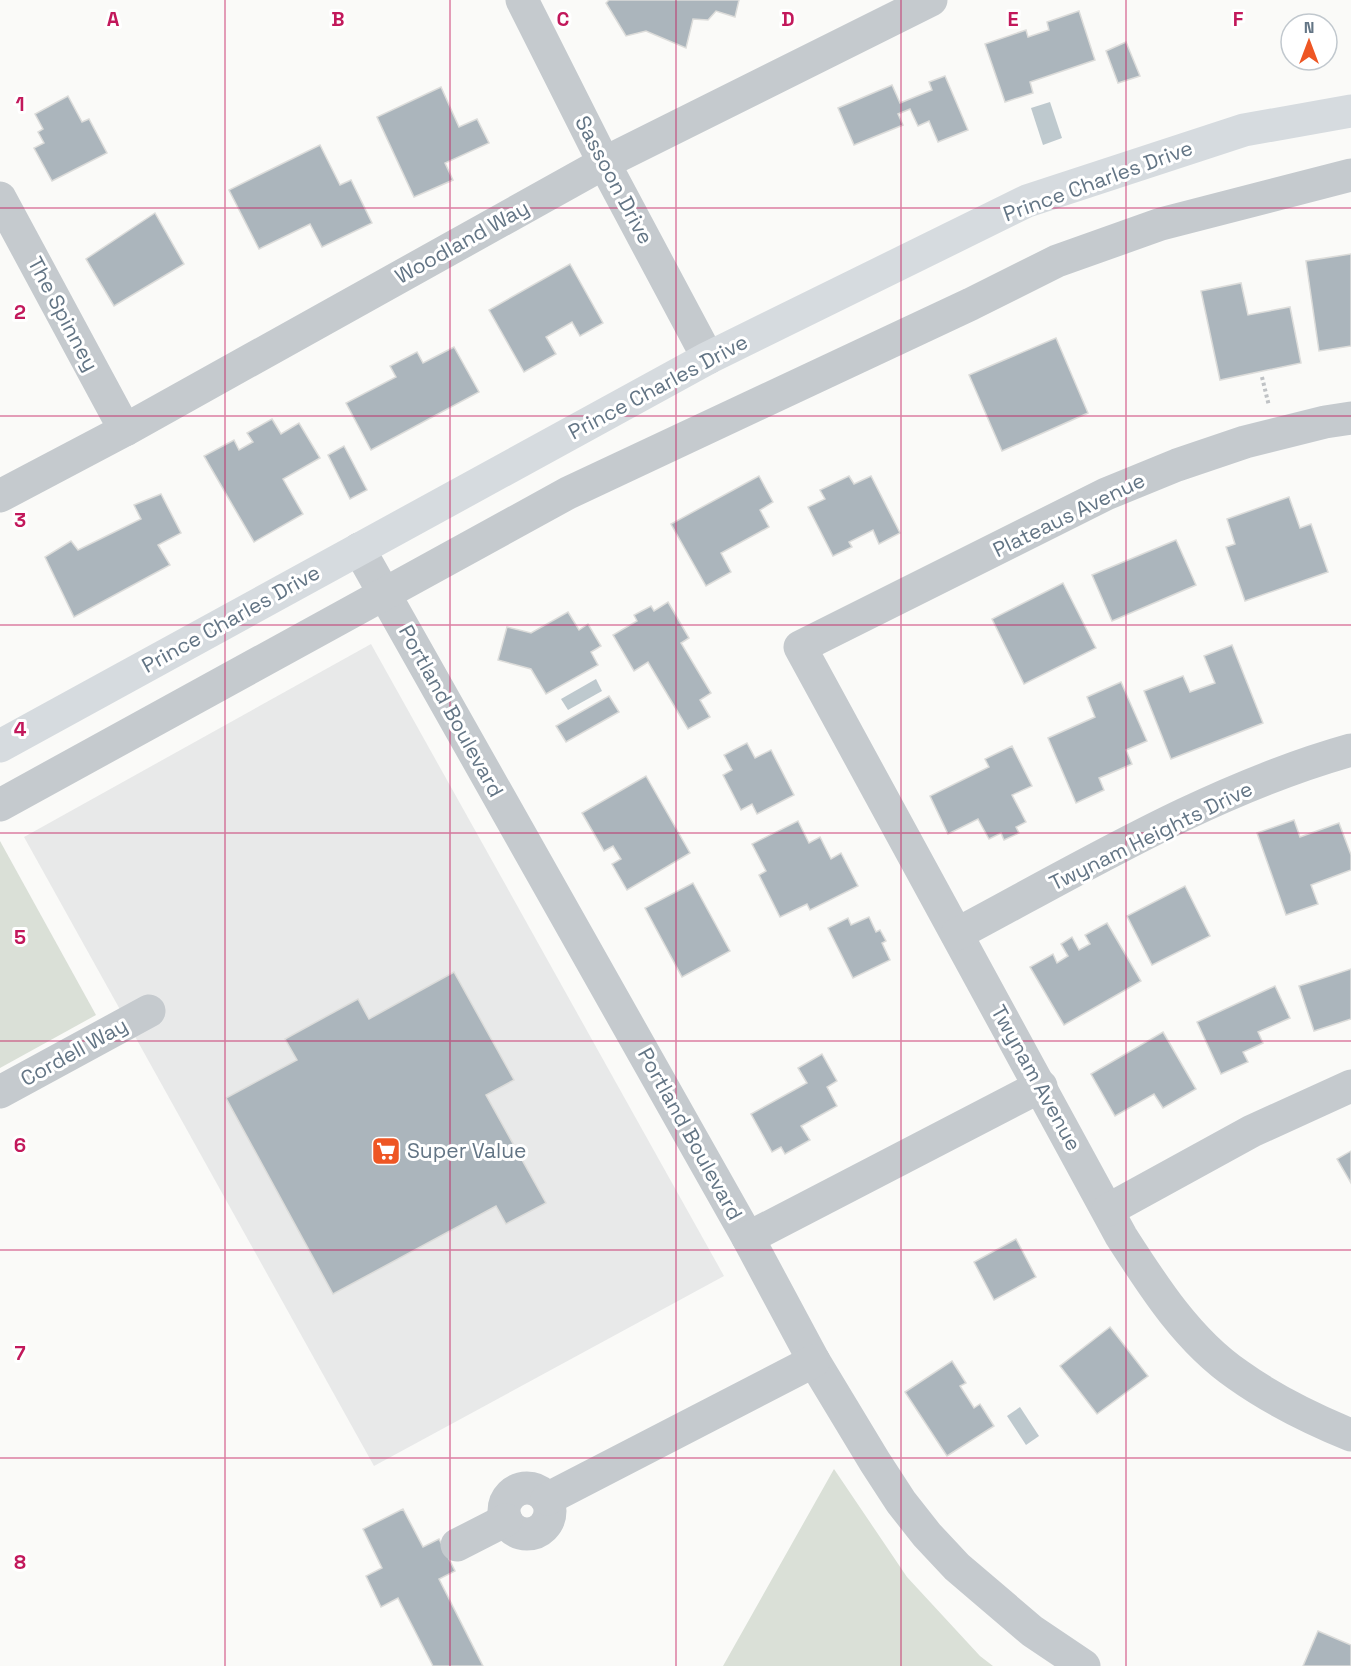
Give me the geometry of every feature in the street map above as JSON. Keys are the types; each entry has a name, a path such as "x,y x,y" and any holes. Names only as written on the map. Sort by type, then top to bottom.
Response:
{"highway":[{"name":"Prince Charles Drive","path":"0,746 708,358 1027,201 1244,130 1351,111"}],"street":[{"name":"Sassoon Drive","path":"522,0 604,163 708,358"},
{"name":"Woodland Way","path":"0,496 125,430 604,163 931,0"},
{"path":"0,805 568,493 971,304 1057,261 1161,224 1351,175"},
{"name":"The Spinney","path":"0,198 125,430"},
{"name":"Plateaus Avenue","path":"800,647 1116,490 1177,465 1245,442 1325,422 1351,418"},
{"name":"Portland Boulevard","path":"359,549 748,1238 814,1361 875,1462 927,1535 957,1567 1032,1631 1084,1666"},
{"name":"Twynam Avenue","path":"800,647 1108,1210 1148,1278 1205,1346 1236,1374 1279,1401 1351,1435"},
{"name":"Twynam Heights Drive","path":"957,934 1164,824 1254,784 1351,750"},
{"name":"Cordell Way","path":"0,1092 149,1011"},
{"path":"748,1238 1041,1086"},
{"path":"1108,1210 1252,1131 1351,1086"},
{"path":"457,1545 506,1520 505,1505 508,1498 520,1489 535,1489 547,1499 814,1361"}],"shaded area":[{"path":"1050,102 1062,138 1043,145 1031,108"},
{"path":"371,644 724,1276 374,1466 24,837"},
{"path":"596,679 602,691 568,710 561,699"},
{"path":"0,841 96,1015 0,1068"},
{"path":"1020,1407 1039,1436 1026,1445 1007,1416"},
{"path":"834,1469 907,1577 980,1656 993,1666 723,1666"}],"building":[{"path":"609,0 739,0 735,17 716,11 708,20 693,19 686,48 646,31 626,36 606,3"},
{"path":"1079,11 1095,60 1030,82 1033,93 1005,102 985,44 1026,30 1028,37 1049,30 1047,22"},
{"path":"1126,42 1140,76 1118,83 1106,51"},
{"path":"945,76 968,130 938,142 929,121 918,126 910,109 898,114 903,125 854,145 838,108 892,85 900,103 932,90 929,82"},
{"path":"441,87 459,127 477,119 489,143 445,163 453,180 414,197 377,117"},
{"path":"68,96 82,122 89,119 107,153 52,181 34,148 44,143 38,132 43,129 35,114"},
{"path":"320,145 340,185 351,180 372,223 322,247 310,224 259,249 229,190"},
{"path":"155,213 184,264 114,306 86,259"},
{"path":"1351,254 1351,346 1319,351 1306,261"},
{"path":"570,264 603,323 580,336 572,322 546,337 556,354 524,372 489,310"},
{"path":"1241,283 1248,315 1290,307 1301,363 1220,380 1201,291"},
{"path":"1056,338 1088,413 1002,451 969,375"},
{"path":"454,347 479,392 371,450 346,403 396,377 390,366 417,352 423,363"},
{"path":"272,419 281,434 299,423 320,458 283,479 303,514 254,542 204,456 234,440 239,450 253,442 247,433"},
{"path":"344,446 367,490 350,499 328,455"},
{"path":"759,476 773,502 760,510 769,527 721,553 731,572 706,586 671,524"},
{"path":"849,476 854,484 871,476 900,533 879,544 873,530 849,542 852,547 833,556 808,507 825,499 820,490"},
{"path":"161,494 181,533 158,545 170,565 74,617 45,557 71,541 78,550 141,519 134,505"},
{"path":"1289,497 1300,528 1311,524 1328,572 1245,601 1226,547 1235,544 1227,519"},
{"path":"1176,540 1196,585 1112,621 1092,575"},
{"path":"1063,583 1096,648 1024,684 992,619"},
{"path":"668,602 689,638 681,643 711,693 700,700 710,717 688,729 648,662 634,671 613,635 637,621 634,615 651,606 654,611"},
{"path":"568,612 579,630 588,624 601,646 591,652 598,665 546,694 531,669 498,660 507,627 531,633"},
{"path":"1232,645 1263,723 1171,759 1144,691 1183,676 1190,692 1215,683 1204,656"},
{"path":"1121,682 1147,741 1126,750 1132,764 1099,778 1104,790 1076,803 1048,738 1095,717 1087,697"},
{"path":"609,696 619,712 566,742 556,726"},
{"path":"747,743 755,758 771,750 794,795 757,814 752,804 741,810 723,775 732,770 724,755"},
{"path":"1012,746 1032,786 1012,795 1026,822 1016,827 1019,833 1004,840 1001,833 989,839 978,819 948,834 930,796 989,767 985,759"},
{"path":"646,776 690,853 627,890 612,864 621,859 613,846 604,851 582,813"},
{"path":"1294,820 1300,837 1339,823 1351,855 1351,870 1311,885 1318,904 1286,915 1257,833"},
{"path":"798,821 809,843 820,837 831,859 841,853 858,886 810,910 807,904 780,917 759,875 766,871 752,844"},
{"path":"693,883 730,951 682,977 645,908"},
{"path":"1185,886 1210,936 1152,965 1127,916"},
{"path":"869,917 876,932 880,930 886,941 882,943 890,960 853,978 828,928 848,918 851,925"},
{"path":"1107,923 1141,981 1064,1025 1030,967 1053,954 1057,963 1068,956 1061,944 1072,937 1079,950 1090,944 1085,935"},
{"path":"1351,969 1351,1019 1314,1031 1299,986"},
{"name":"Super Value","path":"454,972 514,1080 486,1095 546,1203 506,1224 496,1206 333,1294 226,1098 297,1060 285,1039 358,999 369,1019"},
{"path":"1275,986 1290,1018 1258,1032 1263,1043 1243,1052 1248,1062 1221,1074 1197,1022"},
{"path":"1163,1032 1196,1089 1163,1108 1154,1094 1115,1116 1091,1074"},
{"path":"822,1054 837,1081 827,1087 837,1106 801,1126 810,1140 785,1154 781,1147 772,1152 751,1114 807,1083 798,1068"},
{"path":"1351,1151 1351,1183 1337,1159"},
{"path":"1016,1239 1036,1277 994,1300 974,1262"},
{"path":"1110,1327 1148,1376 1097,1414 1060,1366"},
{"path":"952,1361 966,1383 960,1386 974,1408 980,1404 994,1426 947,1456 905,1392"},
{"path":"403,1509 423,1547 439,1539 455,1571 439,1579 483,1666 433,1666 398,1598 381,1607 366,1576 382,1568 363,1529"},
{"path":"1318,1631 1351,1645 1351,1666 1303,1666"}],"place":[{"name":"Super Value","path":"386,1151"}]}
